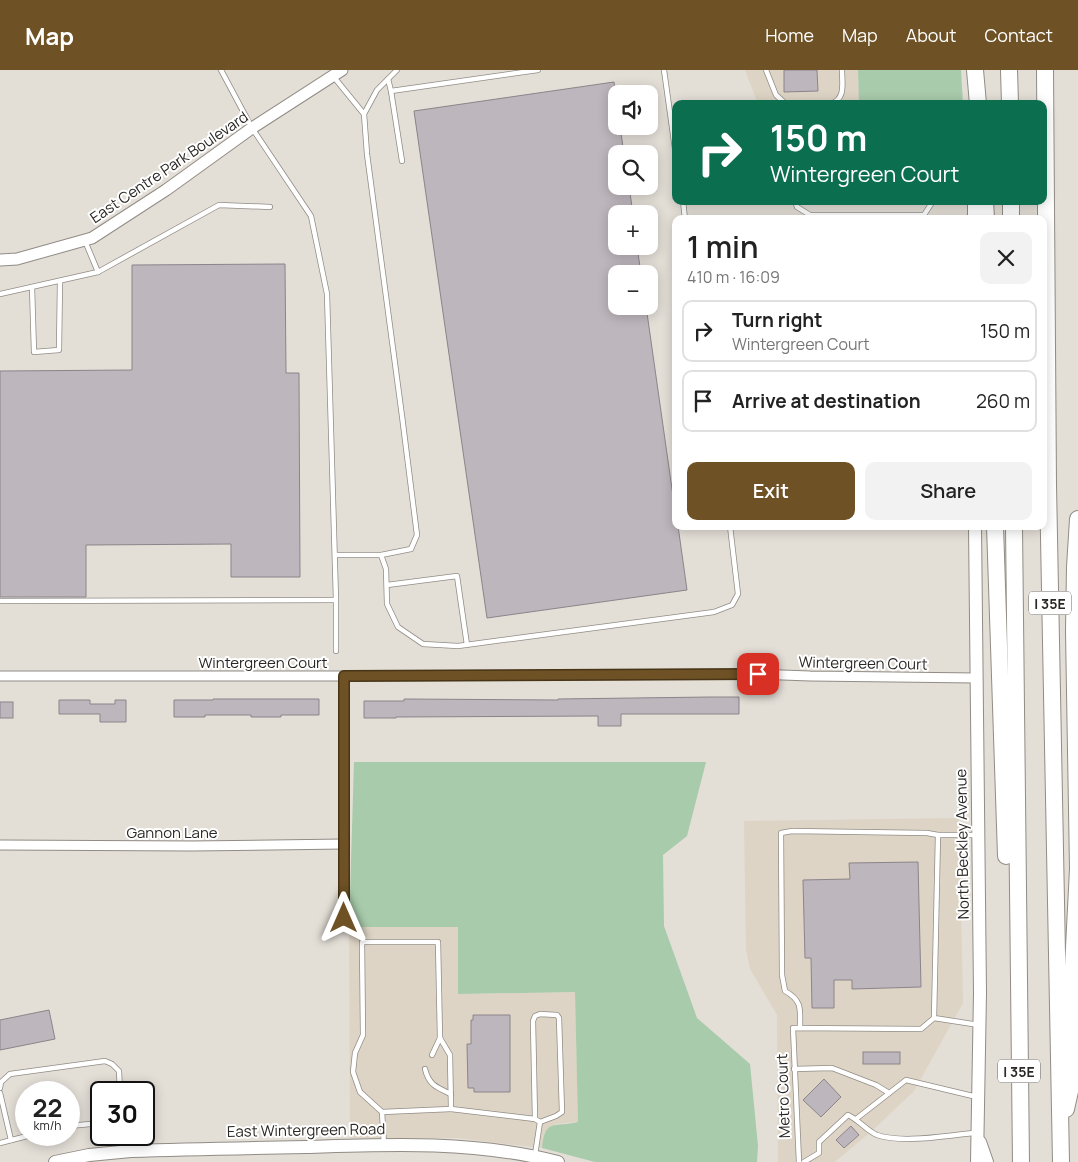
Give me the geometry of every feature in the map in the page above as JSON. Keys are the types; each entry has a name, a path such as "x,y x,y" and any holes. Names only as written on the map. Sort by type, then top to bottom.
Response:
{"highway":[{"path":"974,70 978,100"},
{"path":"1009,70 1010,100"},
{"name":"I 35E","path":"1045,70 1045,100"},
{"name":"I 35E","path":"1047,347 1060,1162"},
{"path":"1060,1135 1072,1082 1073,967 1078,861 1074,631 1078,519"},
{"path":"995,530 1006,868 1019,1007"},
{"name":"I 35E","path":"1014,530 1021,1162"},
{"path":"1014,1162 1020,1136"}],"main road":[{"path":"973,100 974,70"},
{"name":"North Beckley Avenue","path":"975,530 980,1025 977,1162"},
{"path":"977,1132 987,1162"},
{"name":"East Wintergreen Road","path":"55,1162 89,1154 131,1151 423,1144 473,1146 558,1162"}],"street":[{"name":"East Centre Park Boulevard","path":"0,260 17,259 92,238 166,190 252,128 337,73"},
{"name":"Wintergreen Court","path":"0,676 758,674 976,678"},
{"path":"344,676 344,918"},
{"name":"Gannon Lane","path":"0,845 192,846 344,844"}],"lane":[{"path":"221,70 252,128 311,216 327,294 336,651"},
{"path":"364,114 377,90 397,70"},
{"path":"391,91 538,70"},
{"path":"664,70 672,127"},
{"path":"766,70 776,96 781,100"},
{"path":"839,100 843,94 842,70"},
{"path":"335,555 381,555 411,549 417,536 366,154 364,114 337,73"},
{"path":"388,79 402,161"},
{"path":"0,294 98,272 219,205 270,207"},
{"path":"796,205 810,215 924,215"},
{"path":"84,240 98,272"},
{"path":"32,287 34,352 59,350 60,281"},
{"path":"381,555 386,569 387,604 398,627 423,644 458,646 714,612 732,605 738,594 730,530"},
{"path":"386,586 457,576 467,645"},
{"path":"0,601 336,600"},
{"path":"938,835 934,1018 921,1029 800,1028 800,1003 794,996 785,991 782,975 780,833 792,831 978,835"},
{"path":"384,1145 382,1112 360,1092 353,1072 354,1054 363,1035 362,942 438,942 440,1038 432,1055"},
{"path":"382,1112 451,1109 540,1122 556,1116 562,1112 559,1018 557,1015 540,1014 535,1016 533,1021 535,1120"},
{"path":"934,1018 980,1025"},
{"name":"Metro Court","path":"798,1162 793,1028 800,1028"},
{"path":"440,1038 450,1055 451,1109"},
{"path":"0,1088 1,1082 10,1074 105,1061 112,1064 119,1071 119,1081"},
{"path":"794,1068 832,1068 876,1085 889,1093"},
{"path":"425,1069 428,1080 438,1088 451,1094"},
{"path":"856,1119 906,1080 978,1097"},
{"path":"0,1093 11,1140"},
{"path":"804,1162 819,1153 820,1142 848,1115 876,1134 899,1140 977,1132"},
{"path":"535,1159 540,1122"},
{"path":"0,1143 15,1139"},
{"path":"131,1146 131,1151"}],"shaded area":[{"path":"745,70 858,70 859,100 756,100"},
{"path":"959,818 963,1003 914,1091 875,1128 835,1162 778,1162 777,1015 750,969 746,949 744,821"},
{"path":"349,927 458,927 458,994 575,992 578,1122 555,1124 544,1134 542,1148 458,1138 350,1138"}],"green space":[{"path":"858,70 961,70 963,100 859,100"},
{"path":"354,762 706,762 687,836 663,855 664,926 697,1018 750,1064 758,1146 757,1162 595,1162 542,1148 543,1138 549,1128 578,1122 575,992 458,994 458,927 349,927"}],"building":[{"path":"784,70 817,70 818,91 784,92"},
{"path":"614,82 614,85 608,85 608,135 621,135 623,145 608,145 608,195 630,195 632,205 608,205 608,255 638,255 640,265 608,265 608,315 647,315 672,489 672,530 679,530 687,590 487,618 414,111"},
{"path":"285,264 286,373 299,373 300,577 231,577 231,544 86,545 86,597 0,597 0,371 132,370 132,265"},
{"path":"739,697 739,714 621,714 621,726 598,726 598,716 364,718 364,701 404,701 404,699 558,700"},
{"path":"319,699 319,715 251,717 251,715 205,715 205,717 174,717 174,700"},
{"path":"59,700 90,700 90,704 115,704 115,700 126,700 126,722 100,722 100,714 59,714"},
{"path":"0,702 13,702 13,718 0,718"},
{"path":"918,862 921,987 852,989 852,980 834,980 834,1008 812,1008 811,958 805,958 803,880 850,879 849,863"},
{"path":"49,1010 55,1039 0,1050 0,1020"},
{"path":"473,1015 510,1015 510,1092 474,1092 474,1088 468,1088 467,1044 471,1044 471,1020 473,1020"},
{"path":"863,1052 900,1052 900,1064 863,1064"},
{"path":"824,1079 841,1097 821,1117 803,1100"},
{"path":"851,1126 859,1135 844,1148 836,1140"}],"route":[{"path":"344,918 344,676 758,674"}]}
